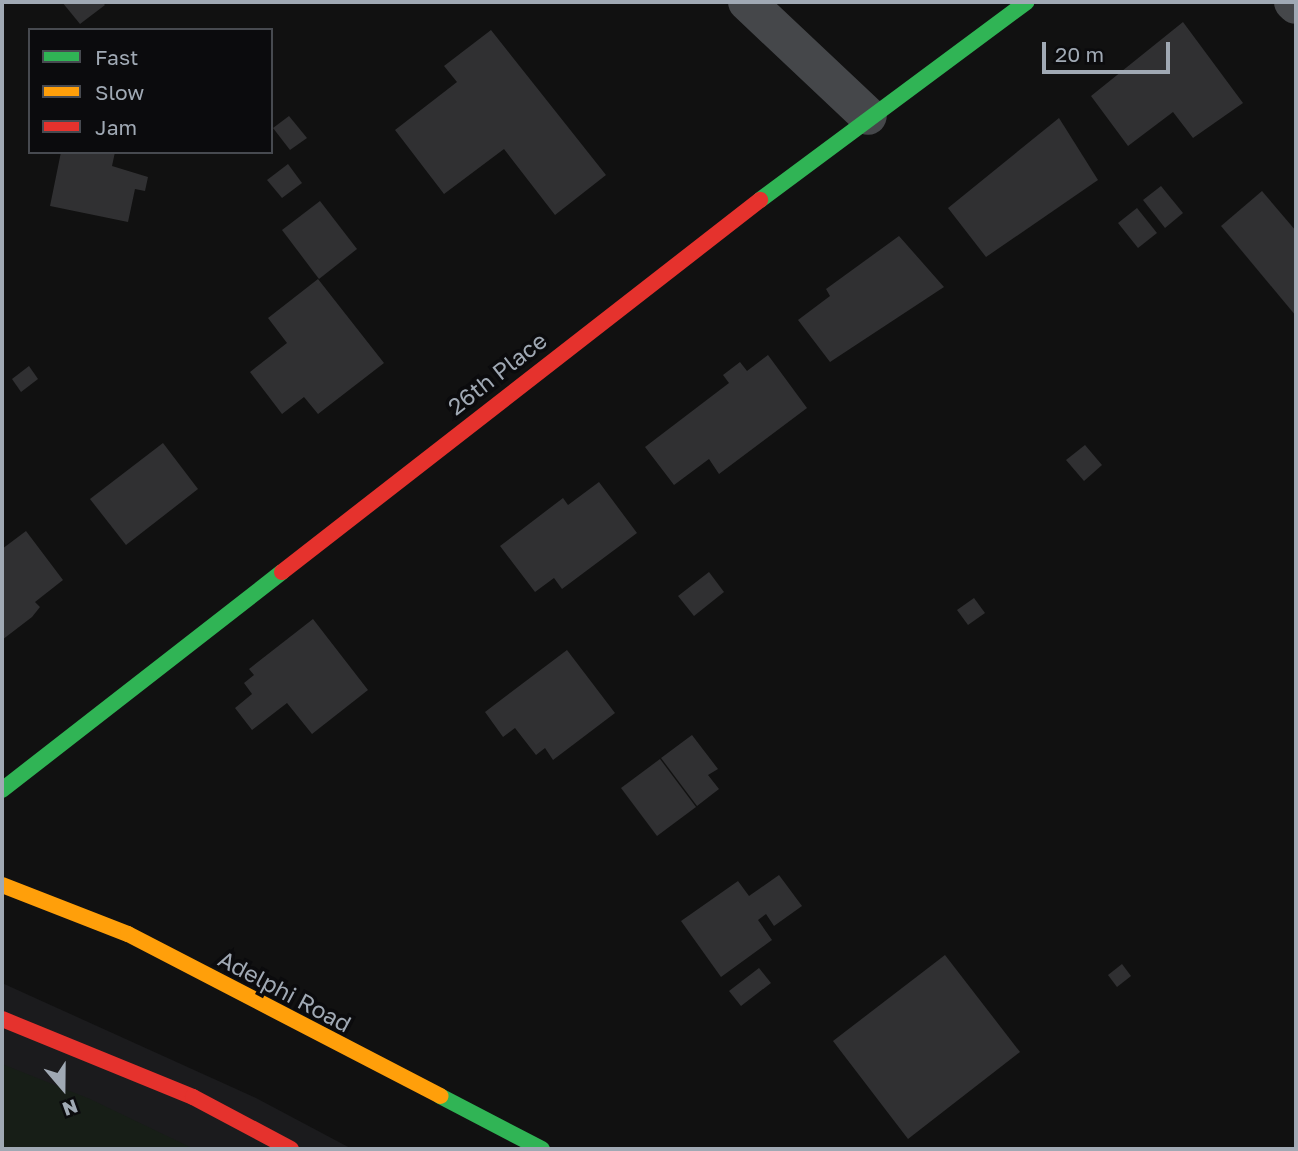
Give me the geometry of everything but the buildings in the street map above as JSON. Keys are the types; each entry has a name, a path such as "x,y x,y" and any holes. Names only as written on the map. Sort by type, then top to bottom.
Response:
{"street":[{"path":"747,2 868,116"},
{"name":"26th Place","path":"2,790 868,116 1027,2"},
{"name":"Adelphi Road","path":"2,885 128,934 542,1149"},
{"path":"2,1020 193,1097 291,1149"}],"shaded area":[{"path":"2,983 256,1098 352,1149 2,1149"},
{"path":"2,1064 90,1099 194,1149 2,1149"}],"traffic: fast":[{"path":"760,200 1027,2"},
{"path":"2,790 282,572"},
{"path":"440,1096 542,1149"}],"traffic: slow":[{"path":"2,885 128,934 440,1096"}],"traffic: jam":[{"path":"282,572 760,200"},
{"path":"2,1019 193,1097 291,1149"}]}
